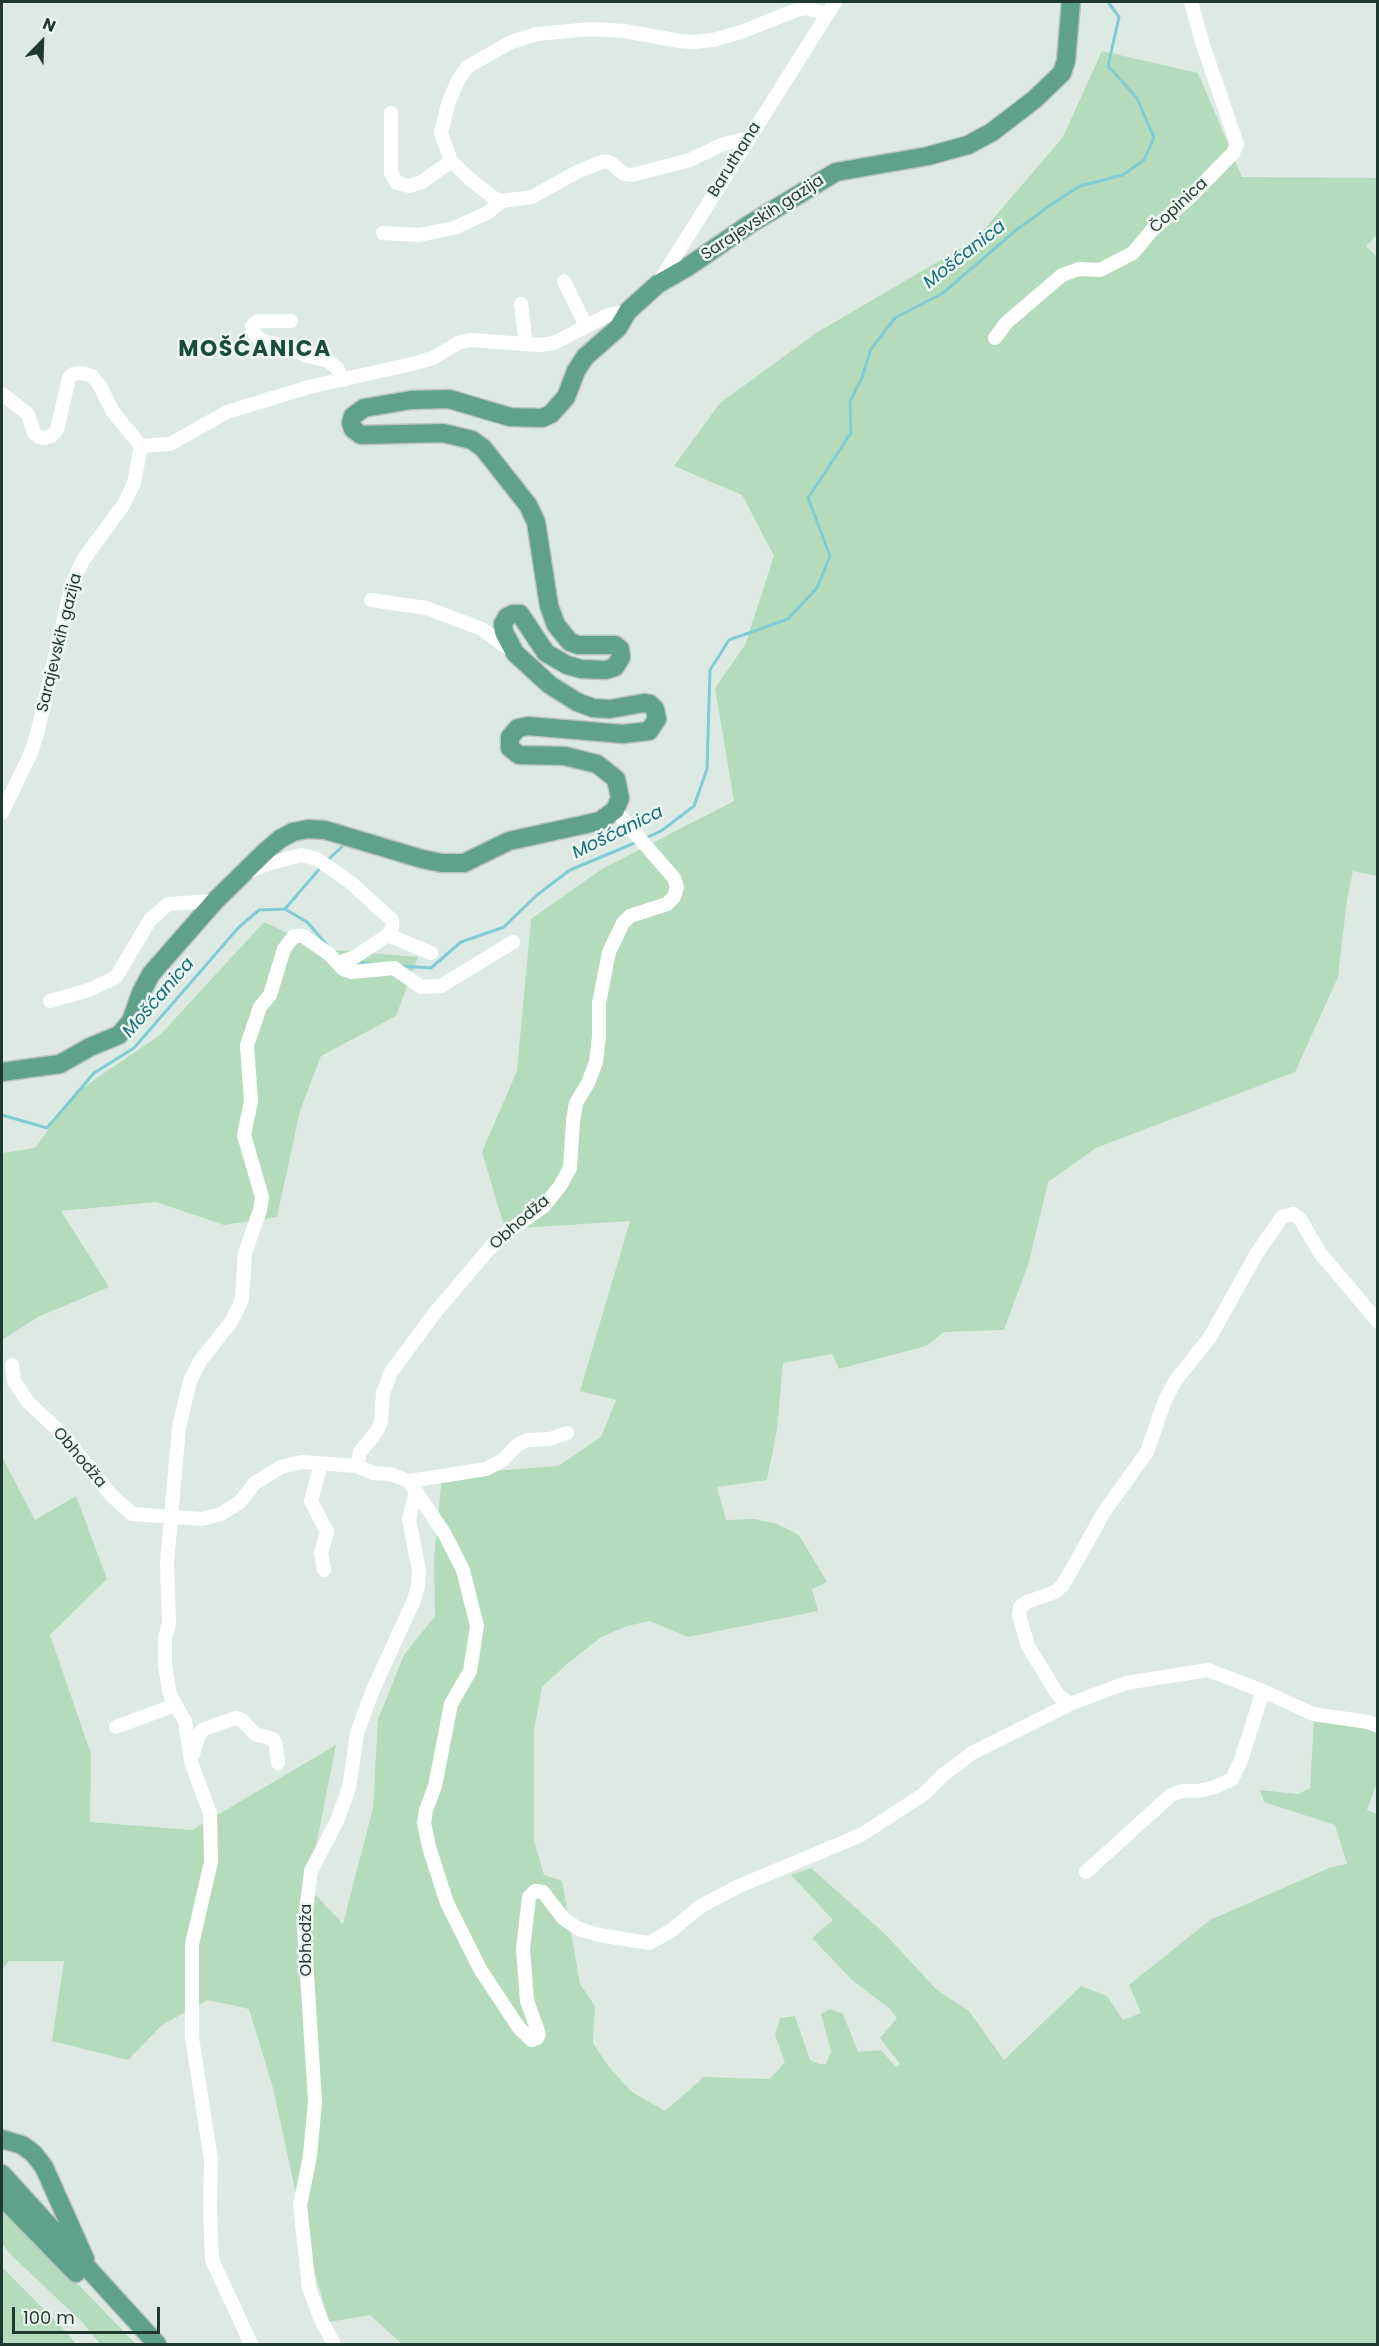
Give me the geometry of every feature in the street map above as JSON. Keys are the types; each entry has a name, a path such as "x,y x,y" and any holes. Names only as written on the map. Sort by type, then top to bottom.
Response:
{"main road":[{"name":"Sarajevskih gazija","path":"658,284 836,172 928,156 968,144 992,132 1035,99 1062,73 1066,61 1071,2"},
{"name":"Baruthana","path":"628,311 658,284"},
{"path":"2,1072 60,1064 90,1047 119,1035 131,1021 151,974 215,901 280,838 308,829 341,834 422,859 442,863 464,862 509,841 600,821 615,810 620,791 612,775 597,764 565,756 519,755 513,753 510,748 510,737 515,730 528,726 623,734 650,731 657,719 655,709 650,704 610,709 593,708 577,702 550,685 515,653 504,632 503,624 507,617 520,614 546,653 567,665 581,669 606,670 615,667 621,657 620,649 615,645 578,645 570,642 556,625 549,606 536,522 528,505 483,448 472,440 443,433 361,435 352,429 351,423 353,416 364,408 411,400 449,399 510,417 542,418 551,414 566,397 585,357 618,328 628,311"},
{"path":"2,2139 22,2145 34,2154 44,2167 91,2272"},
{"path":"2,2174 157,2344"},
{"path":"7,2203 147,2344"}],"street":[{"name":"Baruthana","path":"658,284 835,2"},
{"name":"Čopinica","path":"995,338 1006,323 1062,275 1080,269 1100,270 1133,253 1152,230 1189,198 1233,153 1237,144 1203,45 1191,2"},
{"path":"749,138 723,144 690,160 632,175 624,174 604,160 532,197 502,201 471,180 451,161 441,133 448,104 458,80 467,67 511,42 537,34 591,29 624,31 680,42 693,42 713,40 741,32 796,10 806,8 827,14"},
{"path":"391,113 391,173 397,183 409,186 422,182 451,161"},
{"path":"383,233 419,235 454,228 487,213 502,201"},
{"path":"564,281 586,326"},
{"path":"521,304 526,344"},
{"path":"2,394 28,414 34,433 45,438 57,430 69,378 73,374 82,373 92,376 100,386 113,412 141,446 170,444 227,412 275,396 433,358 459,343 470,340 539,345 554,343 608,315 628,311"},
{"path":"291,321 258,321 252,326 255,336 263,341 283,345 307,356 328,361 337,368 343,380"},
{"name":"Sarajevskih gazija","path":"2,813 30,755 37,734 72,584 83,560 124,504 134,483 141,446"},
{"path":"371,600 426,608 482,629 515,653"},
{"name":"Obhodža","path":"357,1466 360,1452 377,1431 381,1422 382,1393 391,1372 434,1314 482,1257 498,1239 544,1206 570,1168 576,1103 588,1083 596,1062 599,1003 609,952 623,923 630,916 667,904 674,897 677,887 674,878 615,810"},
{"path":"240,875 267,864 301,855 317,859 350,882 392,920 392,928 388,935 356,957 338,963"},
{"path":"50,1001 89,990 116,977 150,920 168,904 215,901"},
{"path":"388,935 431,953"},
{"path":"250,2344 212,2260 211,2160 195,2061 192,2014 192,1944 211,1862 210,1813 191,1762 185,1721 171,1695 165,1666 165,1638 169,1623 167,1563 179,1427 190,1381 200,1361 231,1322 242,1298 245,1254 262,1197 244,1135 251,1101 247,1045 260,1008 270,995 284,949 294,936 303,936 343,969 352,972 394,968 421,987 441,986 513,942"},
{"path":"1070,1704 1058,1695 1029,1646 1019,1614 1020,1607 1027,1602 1055,1592 1063,1585 1104,1512 1147,1452 1166,1400 1176,1380 1210,1337 1257,1253 1282,1217 1293,1214 1300,1219 1320,1253 1377,1322"},
{"name":"Obhodža","path":"12,1365 14,1381 28,1402 60,1432 120,1505 139,1516 202,1519 221,1514 240,1502 255,1483 281,1467 301,1462 357,1466 373,1473 390,1474 413,1486 486,1469 503,1460 517,1445 527,1440 550,1439 567,1433"},
{"path":"321,1464 311,1501 327,1533 321,1553 324,1570"},
{"path":"413,1486 444,1533 463,1570 477,1626 470,1671 450,1710 443,1750 424,1823 447,1903 480,1970 519,2028 532,2040 539,2034 527,2001 523,1949 529,1898 535,1891 543,1892 564,1919 579,1929 599,1935 649,1943 669,1932 701,1906 739,1886 861,1834 924,1794 942,1776 972,1753 1070,1704 1126,1683 1208,1670 1263,1691 1313,1714 1368,1722 1377,1726"},
{"name":"Obhodža","path":"334,2344 321,2322 309,2288 300,2205 310,2156 315,2102 304,1927 311,1871 337,1821 349,1788 357,1734 372,1692 414,1600 418,1585 419,1571 409,1520 413,1486"},
{"path":"1086,1872 1172,1795 1182,1791 1215,1787 1232,1779 1241,1760 1263,1691"},
{"path":"116,1727 175,1705"},
{"path":"191,1762 199,1734 204,1729 236,1718 242,1720 255,1734 273,1739 278,1763"}],"green space":[{"path":"1102,51 1198,73 1242,177 1377,178 1377,235 1366,246 1378,258 1377,876 1353,871 1347,899 1338,977 1295,1072 1096,1148 1048,1182 1029,1262 1004,1330 944,1332 926,1346 839,1369 832,1354 783,1363 777,1430 767,1480 717,1487 726,1520 755,1519 777,1524 799,1535 827,1582 812,1589 818,1611 688,1637 650,1621 627,1626 601,1637 567,1664 542,1687 534,1730 534,1840 544,1875 562,1881 580,1984 595,2006 593,2043 609,2067 632,2092 665,2111 704,2077 770,2079 785,2062 775,2035 780,2018 795,2016 810,2060 819,2064 826,2064 831,2051 821,2014 830,2009 843,2014 858,2052 881,2050 896,2067 900,2064 880,2038 897,2018 890,2009 852,1980 812,1938 833,1920 791,1875 811,1868 885,1934 937,1990 969,2011 1004,2060 1081,1986 1107,1996 1123,2020 1141,2013 1129,1985 1210,1920 1329,1868 1347,1864 1335,1825 1264,1802 1260,1790 1298,1794 1310,1788 1314,1720 1358,1726 1377,1732 1377,1783 1367,1810 1378,1815 1377,2344 402,2344 370,2315 329,2322 308,2249 273,2088 249,2009 208,2000 162,2025 128,2060 52,2041 64,1961 9,1961 2,1970 2,1457 35,1520 76,1496 107,1579 50,1635 91,1754 90,1822 192,1830 336,1745 308,1887 343,1924 373,1808 378,1719 404,1655 435,1616 434,1560 442,1475 558,1466 601,1437 616,1400 580,1391 630,1221 505,1229 482,1152 517,1071 531,919 602,869 734,801 715,688 745,645 774,556 742,495 674,466 720,403 816,333 975,240 1063,137"},
{"path":"264,922 322,949 418,957 396,1016 321,1056 300,1111 277,1217 224,1225 156,1202 61,1211 109,1287 38,1317 2,1340 2,1153 35,1148 75,1093 160,1035"},
{"path":"2,2207 136,2344 100,2344 83,2323 9,2253 2,2243"},
{"path":"2,2267 67,2333 76,2344 2,2344"}],"waterway":[{"name":"Mošćanica","path":"646,838 661,831 694,806 707,769 710,670 729,640 788,619 817,588 830,556 808,498 851,433 850,401 861,380 871,349 895,318 943,293 1015,231 1052,204 1080,186 1123,175 1144,160 1154,138 1137,98 1108,66 1119,17 1108,2"},
{"name":"Mošćanica","path":"401,966 431,968 461,942 504,927 537,895 570,870 637,842"},
{"path":"328,860 345,844"},
{"path":"285,909 321,867"},
{"name":"Mošćanica","path":"2,1115 47,1128 94,1073 134,1048 239,927 259,910 285,909 307,922 327,945"},
{"name":"Mošćanica","path":"356,962 371,964"}],"district":[{"name":"MOŠĆANICA","path":"255,350"}]}
